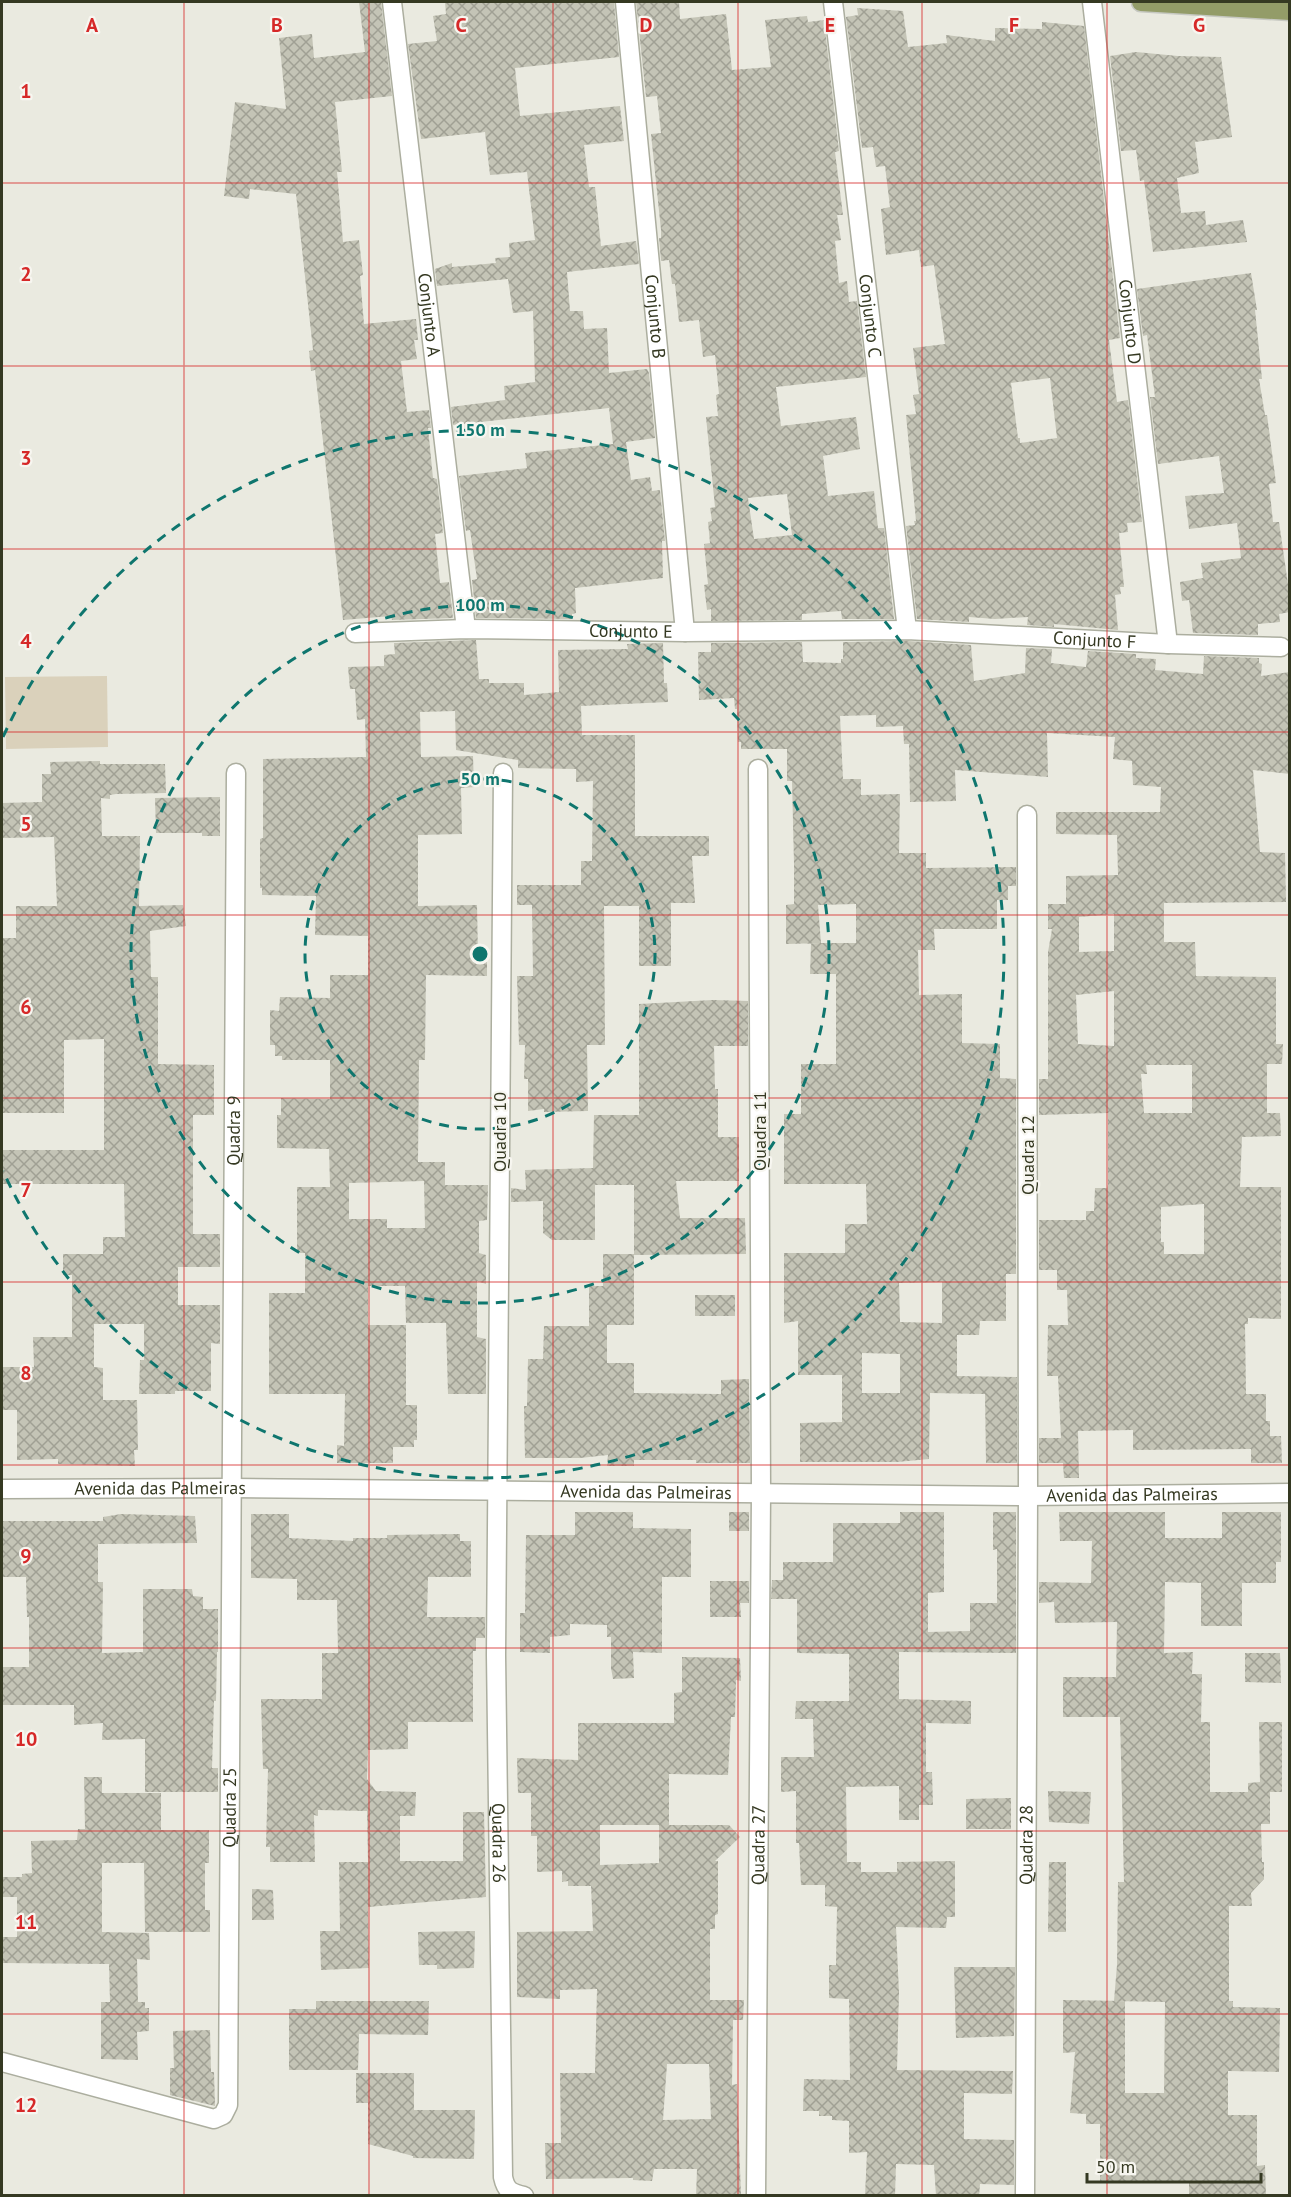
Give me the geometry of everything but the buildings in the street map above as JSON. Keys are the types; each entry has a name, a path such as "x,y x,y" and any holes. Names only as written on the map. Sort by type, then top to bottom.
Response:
{"main road":[{"path":"1141,2 1290,11"}],"street":[{"name":"Conjunto A","path":"392,2 466,629"},
{"name":"Conjunto B","path":"625,2 685,633"},
{"name":"Conjunto C","path":"833,2 907,630"},
{"name":"Conjunto D","path":"1092,2 1168,644"},
{"name":"Conjunto E","path":"355,633 466,629 685,633 907,630"},
{"name":"Conjunto F","path":"907,630 1168,644 1281,647"},
{"name":"Quadra 11","path":"758,769 761,1493"},
{"name":"Quadra 9","path":"231,1488 236,773"},
{"name":"Quadra 10","path":"497,1491 503,773"},
{"name":"Quadra 12","path":"1027,815 1028,1496"},
{"name":"Avenida das Palmeiras","path":"2,1489 231,1488 1028,1496 1290,1493"},
{"name":"Quadra 25","path":"2,2062 214,2119 223,2115 228,2105 231,1488"},
{"name":"Quadra 26","path":"497,1491 496,1655 503,2177 507,2188 518,2194"},
{"name":"Quadra 27","path":"756,2196 761,1493"},
{"name":"Quadra 28","path":"1026,2196 1028,1496"}],"shaded area":[{"path":"107,676 108,747 6,749 5,677"}]}
